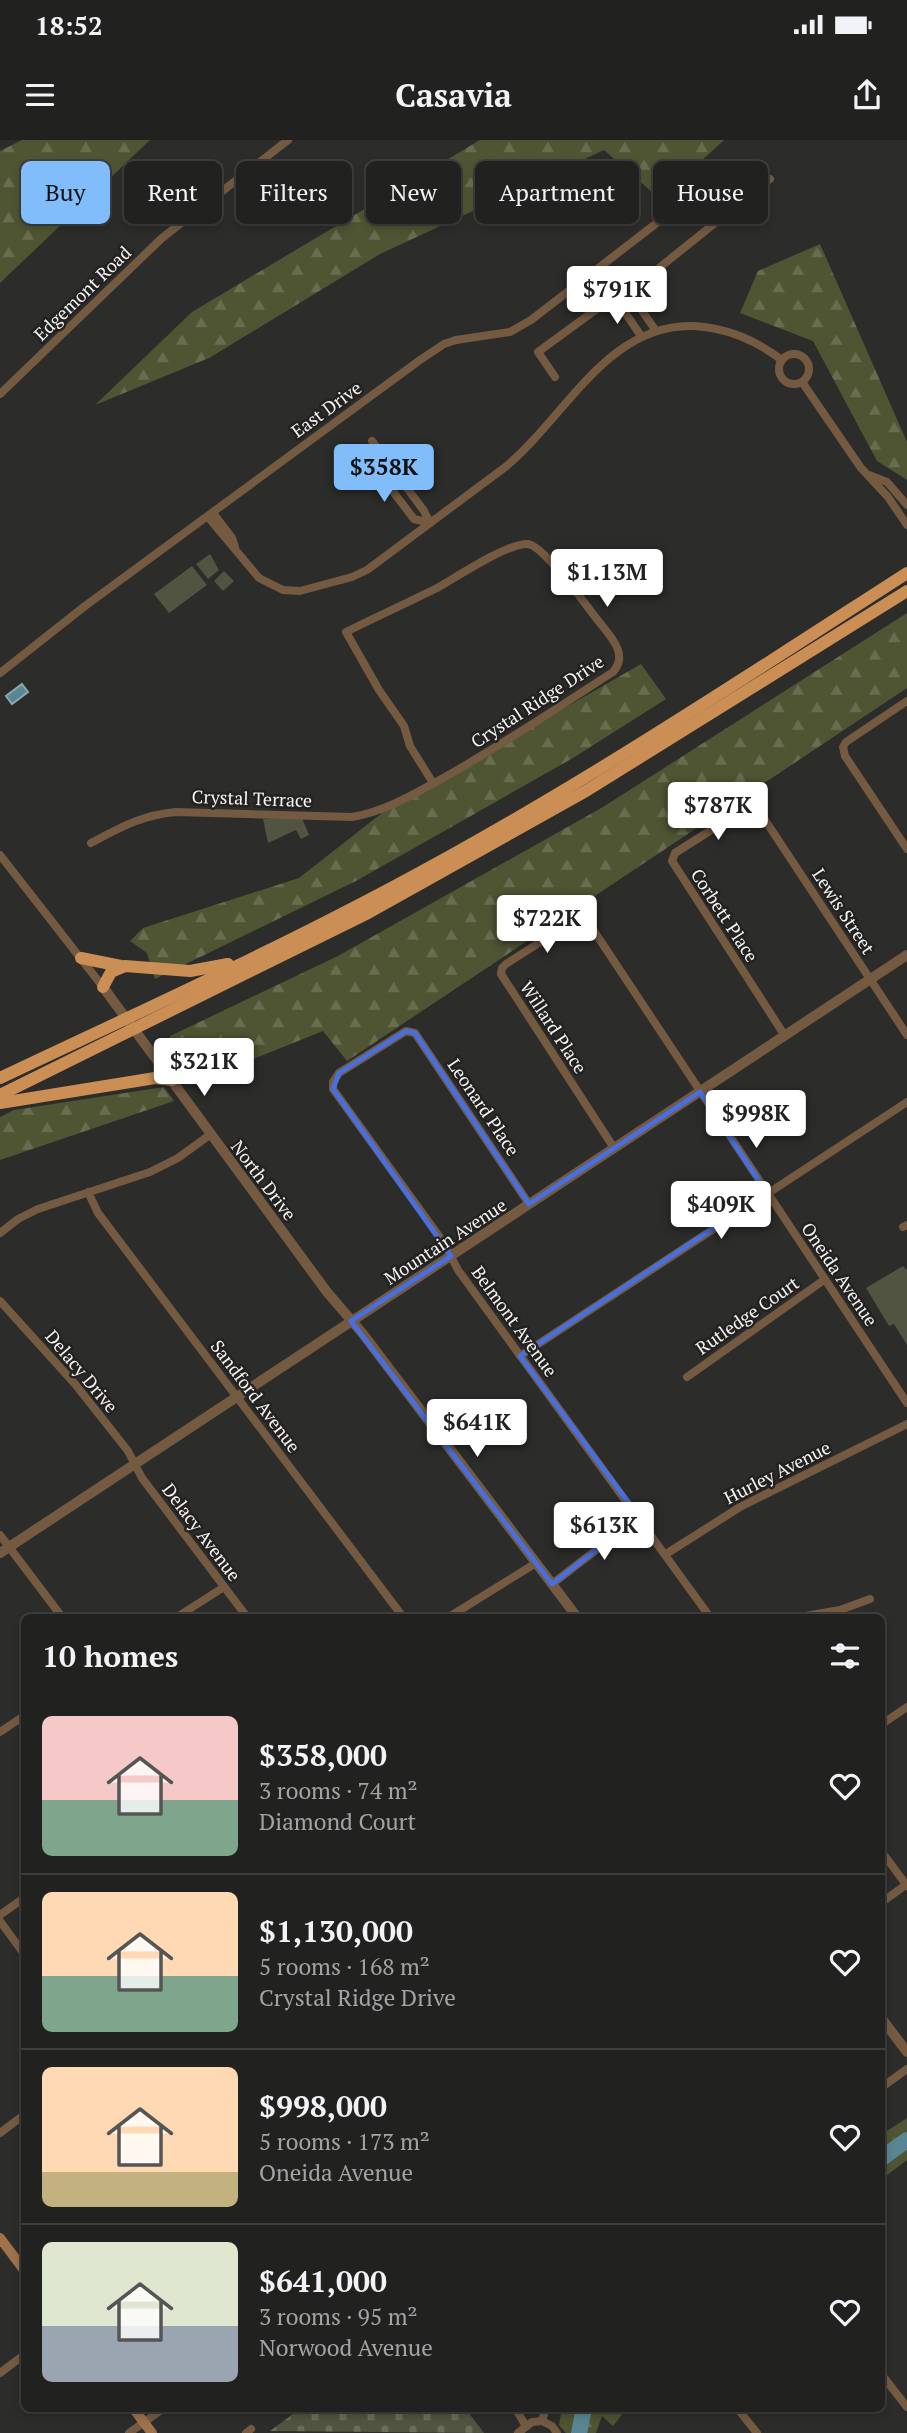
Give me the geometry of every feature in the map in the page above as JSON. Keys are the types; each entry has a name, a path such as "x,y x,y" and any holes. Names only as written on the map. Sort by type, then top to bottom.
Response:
{"highway":[{"path":"0,1095 248,960 392,888 569,787 907,573"},
{"path":"0,1078 131,1024 368,913 586,791 907,591"},
{"path":"81,958 125,966 190,971 248,960"},
{"path":"103,987 114,969 125,966"},
{"path":"0,1103 155,1078 172,1080"}],"main road":[{"path":"0,2238 21,2266"},
{"path":"137,2412 152,2433"}],"street":[{"name":"Edgemont Road","path":"0,394 162,238 288,140"},
{"path":"555,377 538,352 605,303 629,292 770,179"},
{"name":"East Drive","path":"0,673 85,606 340,417 444,344 510,332 531,320 656,224"},
{"path":"629,292 656,331"},
{"path":"616,299 641,336"},
{"path":"211,515 232,538 235,547 259,578 283,590 300,591 352,577 367,570 525,452 614,352 641,336 667,327 712,327 743,336 782,360"},
{"path":"790,354 804,357 810,371 802,382 792,384 784,379 779,370 782,360 790,354"},
{"path":"802,382 861,468 888,497 907,524"},
{"path":"372,441 430,523"},
{"path":"361,450 414,519 430,523"},
{"path":"869,475 887,482 907,505"},
{"name":"Crystal Ridge Drive","path":"414,794 483,755 613,672 618,666 620,657 615,643 561,573 543,553 528,544 502,552 346,632 379,690 404,726 410,746 433,783"},
{"path":"907,701 846,742 843,747 845,756 907,849"},
{"name":"Crystal Terrace","path":"91,843 135,820 155,814 210,811 352,817 397,804 414,794"},
{"name":"Lewis Street","path":"753,806 759,811 907,1035"},
{"name":"Corbett Place","path":"753,806 745,807 675,853 672,861 785,1036"},
{"name":"North Drive","path":"0,855 103,987 351,1321 575,1614"},
{"name":"Oneida Avenue","path":"584,919 907,1402"},
{"name":"Willard Place","path":"584,919 572,921 506,964 501,974 614,1148"},
{"name":"Mountain Avenue","path":"5,1550 907,955"},
{"name":"Leonard Place","path":"410,1030 415,1033 529,1204"},
{"name":"Belmont Avenue","path":"410,1030 339,1073 333,1083 333,1089 444,1243 458,1270 708,1614"},
{"path":"520,1356 907,1102"},
{"path":"0,1233 18,1219 38,1209 166,1164 211,1134"},
{"name":"Sandford Avenue","path":"88,1192 98,1213 401,1614"},
{"name":"Rutledge Court","path":"687,1377 824,1280"},
{"name":"Delacy Drive","path":"0,1301 75,1384 128,1451 134,1464"},
{"name":"Hurley Avenue","path":"666,1554 740,1507 907,1424"},
{"name":"Delacy Avenue","path":"134,1464 245,1614"},
{"path":"552,1584 639,1517"},
{"path":"0,1535 5,1550 59,1614"},
{"path":"455,1614 536,1563"},
{"path":"182,1614 224,1587"},
{"path":"817,1614 840,1610 870,1599"},
{"path":"885,1722 907,1707"},
{"path":"0,1732 21,1718"},
{"path":"885,1856 907,1885 885,1900"},
{"path":"0,1915 21,1900"},
{"path":"0,1921 21,1950"},
{"path":"885,2023 907,2052"},
{"path":"885,2085 907,2069"},
{"path":"0,2133 21,2117"},
{"path":"0,2373 21,2357"},
{"path":"885,2379 907,2407"},
{"path":"129,2433 159,2412"},
{"path":"517,2412 526,2426"},
{"path":"542,2421 545,2412"},
{"path":"740,2412 757,2433"},
{"path":"518,2433 532,2422 542,2421 552,2426 557,2433"}],"highlighted area":[{"path":"406,1031 415,1033 529,1204 700,1092 767,1193 520,1356 639,1517 552,1584 351,1321 451,1256 333,1089 339,1073"}],"green space":[{"path":"22,140 150,140 128,161 124,161 124,165 110,178 110,161 21,161 21,224 62,224 0,283 0,151"},
{"path":"480,140 724,140 701,161 653,161 653,193 639,181 639,161 617,161 604,150 580,161 475,161 475,210 461,216 461,161 445,161"},
{"path":"366,208 366,224 445,224 380,254 209,358 95,405 192,312 339,224 352,224 352,216"},
{"path":"820,244 907,442 907,480 877,461 813,341 740,313 758,271"},
{"path":"210,554 219,570 208,579 196,564"},
{"path":"192,566 207,585 169,613 154,594"},
{"path":"224,571 234,581 223,591 214,581"},
{"path":"907,613 907,688 347,1061 323,1031 189,1085 181,1073 173,1057 170,1036 338,956 603,807"},
{"path":"641,664 666,699 573,758 356,881 155,979 147,953 130,941 143,928 299,878 382,813"},
{"path":"302,818 309,835 301,839 296,830 268,843 263,819"},
{"path":"164,1087 174,1101 0,1160 0,1117 14,1110"},
{"path":"903,1266 907,1270 907,1345 894,1324 889,1326 866,1288"},
{"path":"907,2118 907,2160 885,2177 885,2132"},
{"path":"296,2412 468,2412 484,2433 270,2431"},
{"path":"561,2412 624,2412 613,2426 602,2416 596,2433 566,2433 559,2425"}],"water":[{"path":"22,684 28,692 12,704 6,696"}],"waterway":[{"path":"885,2156 907,2140"},
{"path":"579,2433 583,2412"}]}
